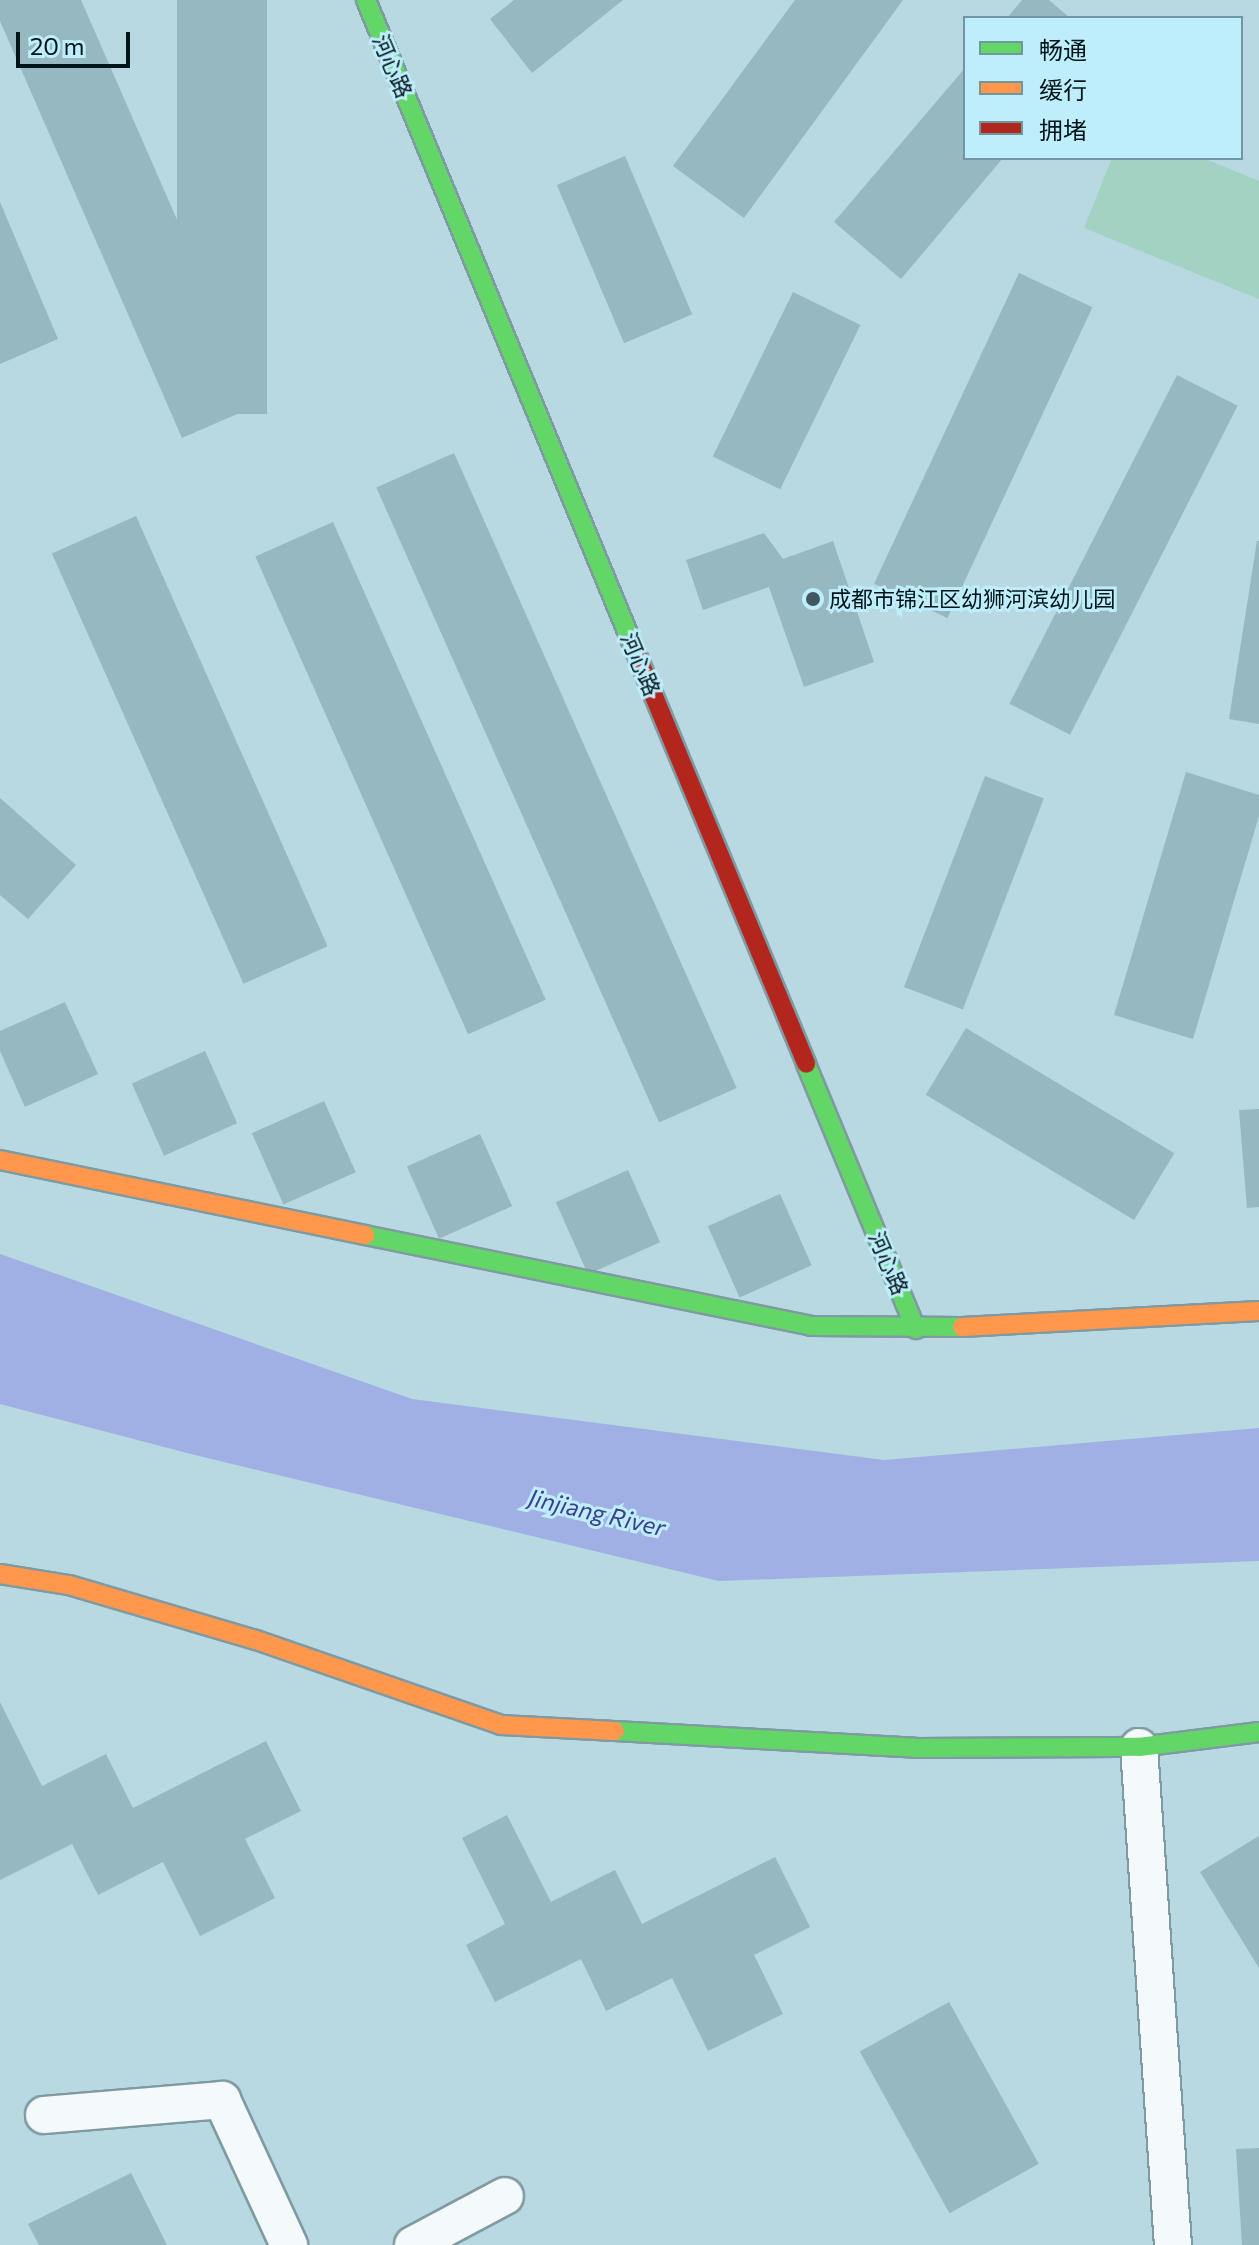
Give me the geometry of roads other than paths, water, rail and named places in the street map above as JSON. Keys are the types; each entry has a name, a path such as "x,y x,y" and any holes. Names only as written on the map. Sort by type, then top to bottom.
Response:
{"street":[{"name":"河心路","path":"366,0 916,1329"},
{"path":"0,1160 811,1326 916,1329 1259,1311"},
{"path":"0,1574 69,1585 242,1636 501,1725 916,1748 1139,1747 1259,1732"},
{"path":"1139,1747 1173,2245"},
{"path":"44,2115 222,2100 289,2245"},
{"path":"413,2245 505,2196"}],"water":[{"name":"Jinjiang River","path":"0,1254 412,1399 884,1460 1259,1428 1259,1561 719,1581 191,1454 0,1404"}],"place":[{"name":"成都市锦江区幼狮河滨幼儿园","path":"813,599"}]}
